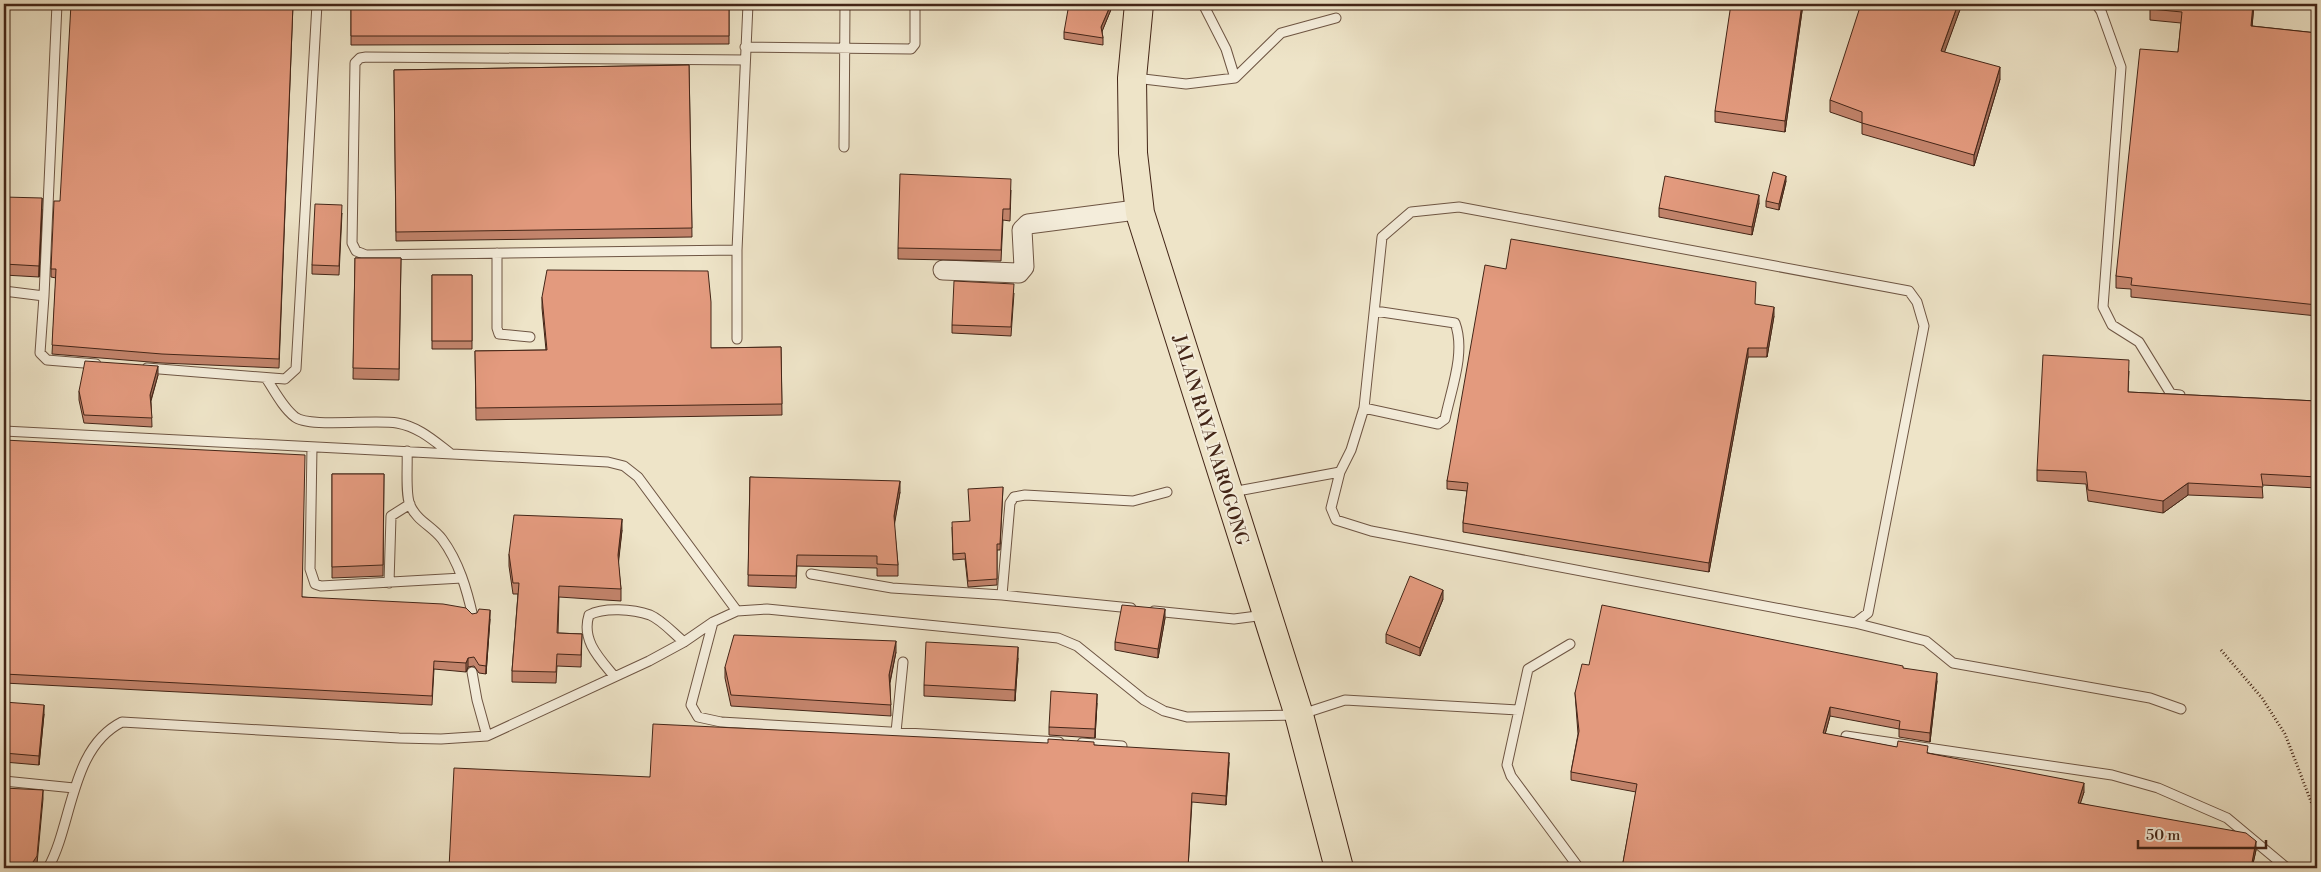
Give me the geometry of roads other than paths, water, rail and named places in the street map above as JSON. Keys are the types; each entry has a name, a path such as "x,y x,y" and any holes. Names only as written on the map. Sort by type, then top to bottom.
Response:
{"main road":[{"name":"JALAN RAYA NAROGONG","path":"1140,4 1132,78 1133,153 1140,213 1227,494 1299,715 1339,868"}],"street":[{"path":"943,270 1019,273 1024,267 1022,230 1028,224 1128,211 1140,213"}],"lane":[{"path":"56,4 40,353 47,360 106,365"},
{"path":"136,367 285,379 296,369 317,4"},
{"path":"737,339 737,250 748,4"},
{"path":"844,147 845,4"},
{"path":"745,47 914,47 915,4"},
{"path":"1203,4 1226,49 1235,78"},
{"path":"2096,4 2101,11 2121,67 2103,307 2112,325 2139,342 2171,394 2190,396"},
{"path":"1132,78 1186,84 1235,78 1281,33 1336,18"},
{"path":"737,250 366,255 356,251 352,243 355,63 360,58 744,60"},
{"path":"1855,623 1868,613 1924,326 1917,302 1909,291 1459,207 1411,212 1382,237 1364,408 1351,450 1340,472 1331,508 1336,520 1371,531 1855,623 1926,641 1953,663 2150,698 2181,709"},
{"path":"497,253 497,328 499,334 530,337"},
{"path":"4,291 44,296"},
{"path":"1364,408 1438,424 1445,419 1459,351 1458,331 1455,323 1375,311"},
{"path":"266,378 296,418 309,424 370,420 398,424 423,431 450,453"},
{"path":"4,431 608,462 624,466 638,477 738,611"},
{"path":"312,446 310,569 312,581 321,586 462,578"},
{"path":"407,451 410,504 420,521 441,537 467,590 474,617"},
{"path":"1227,494 1340,472"},
{"path":"1002,595 1010,503 1014,497 1025,495 1133,501 1167,492"},
{"path":"389,583 390,516 410,504"},
{"path":"812,574 892,588 1002,595 1234,619 1266,615"},
{"path":"48,868 55,855 74,788 96,744 108,729 122,722 399,738 440,739 487,736 649,661 684,642 713,622 738,611 767,609 1058,638 1077,646 1144,700 1164,711 1187,717 1299,715 1345,700 1518,710"},
{"path":"614,676 588,642 587,620 589,615 597,611 628,611 651,615 684,642"},
{"path":"713,622 691,705 698,717 721,722 1122,746"},
{"path":"1570,644 1528,669 1507,765 1510,776 1580,868"},
{"path":"896,732 903,662"},
{"path":"472,672 476,700 487,736"},
{"path":"1846,736 2112,775 2158,788 2227,818 2287,868"},
{"path":"4,781 74,788"}]}
